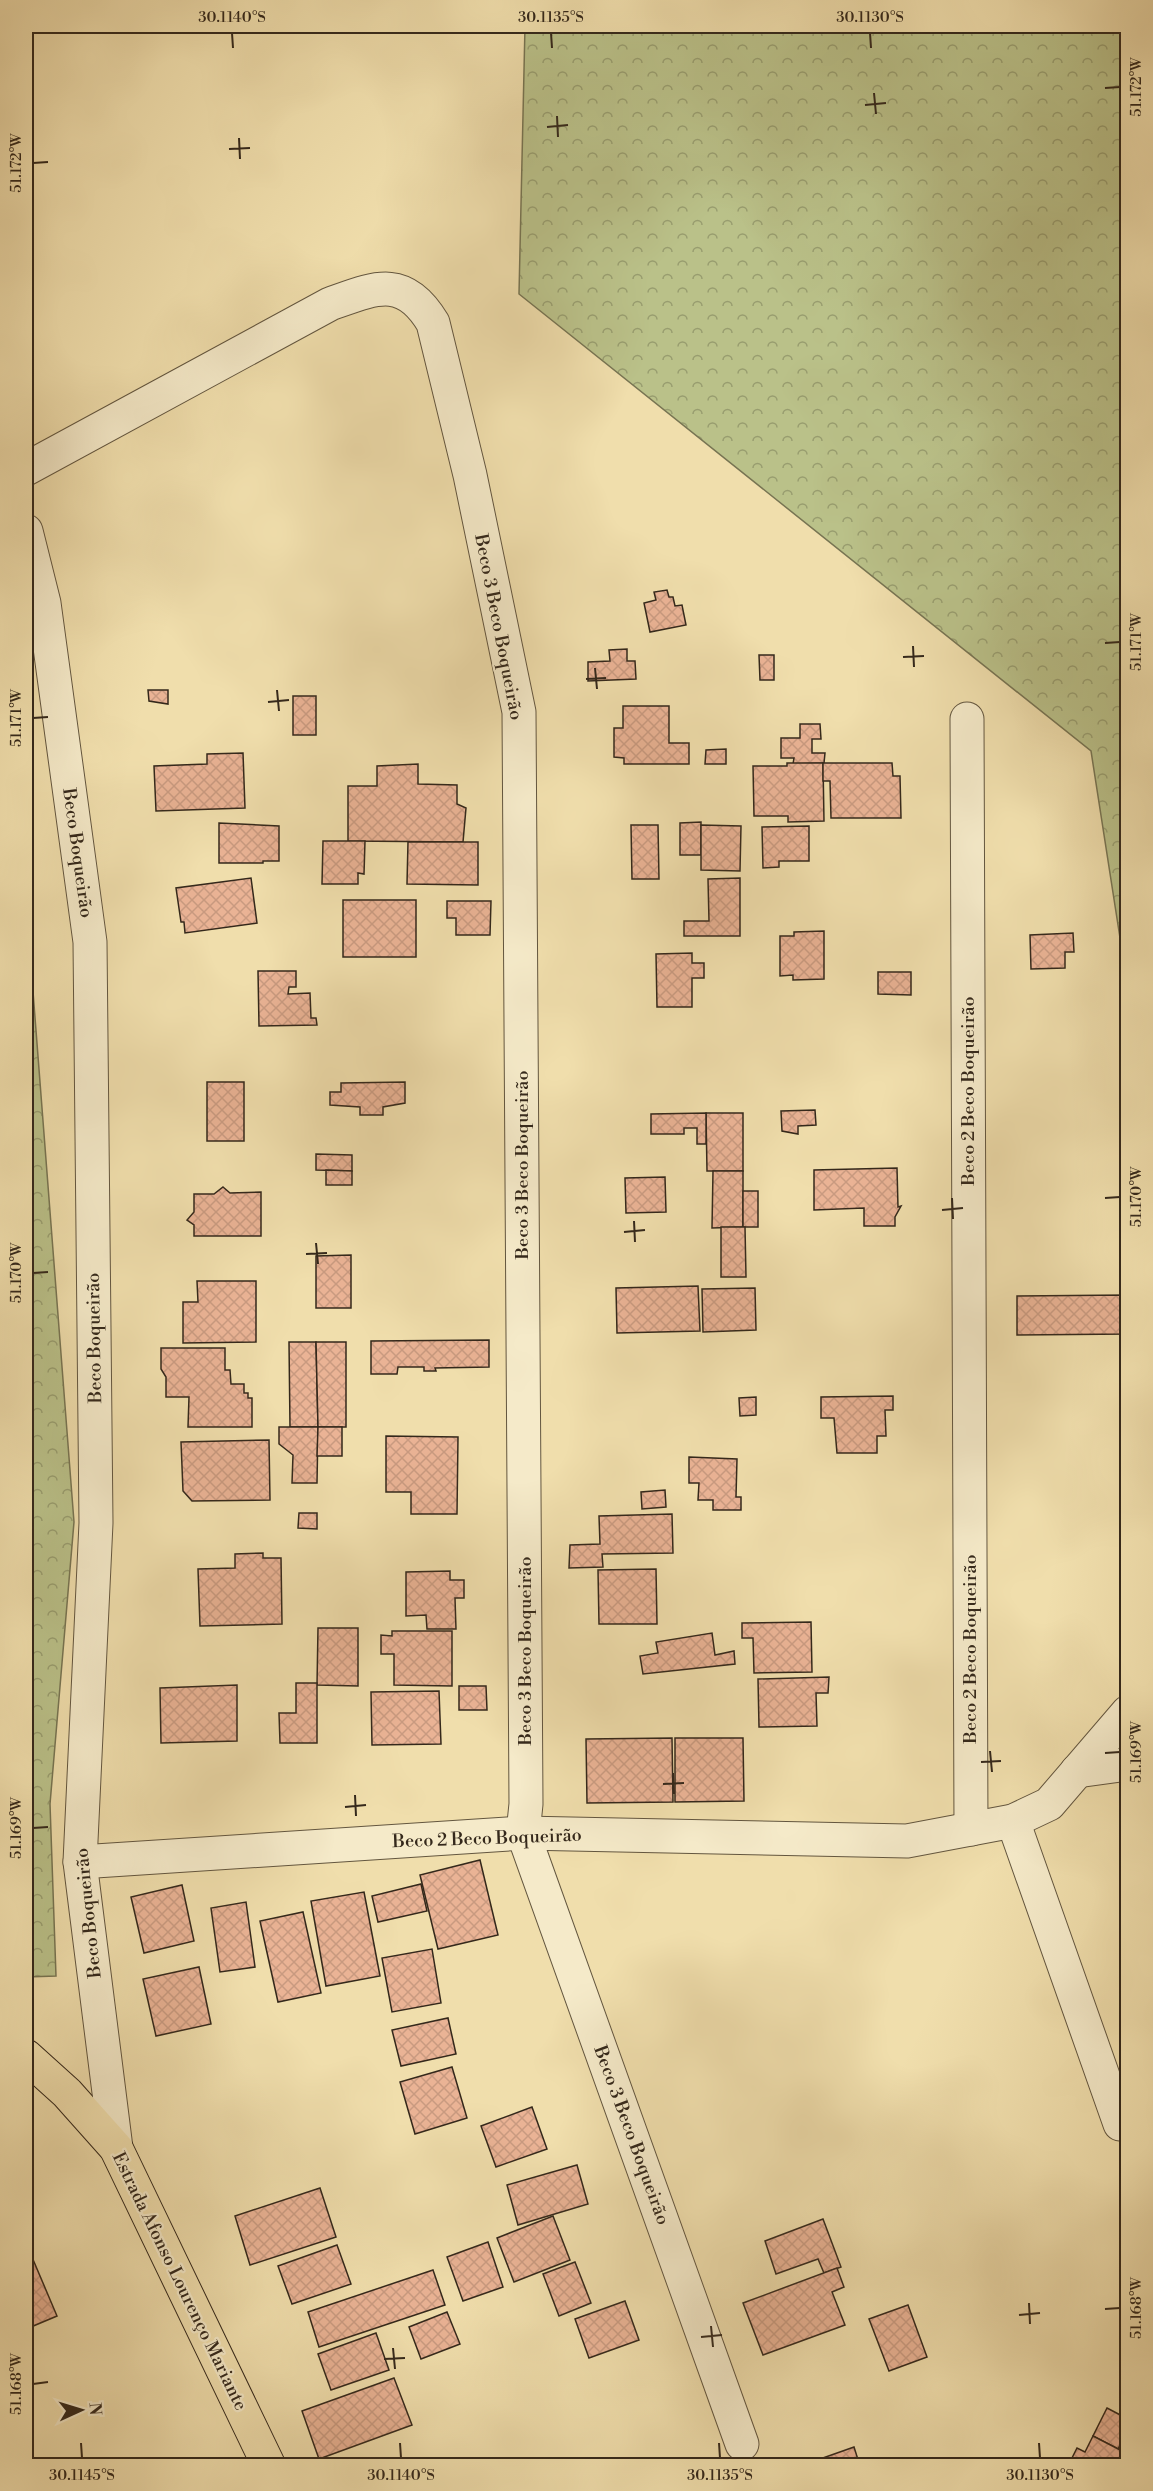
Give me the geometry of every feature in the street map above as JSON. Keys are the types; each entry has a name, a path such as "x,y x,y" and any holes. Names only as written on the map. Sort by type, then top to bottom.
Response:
{"main road":[{"name":"Estrada Afonso Lourenço Mariante","path":"26,2056 67,2093 116,2148 270,2466"}],"street":[{"name":"Beco 3 Beco Boqueirão","path":"26,469 330,304 367,290 398,289 422,304 433,323 470,475 519,712 526,1804 523,1833 742,2444"},
{"name":"Beco Boqueirão","path":"26,531 44,603 90,942 96,1523 80,1862 116,2148"},
{"name":"Beco 2 Beco Boqueirão","path":"80,1862 523,1833 906,1841 971,1829 967,719"},
{"path":"971,1829 1013,1821 1049,1804 1128,1712"},
{"path":"1077,1771 1128,1764"},
{"path":"1013,1821 1120,2124"}],"green space":[{"path":"525,26 1127,26 1127,983 1091,751 519,294"},
{"path":"26,901 74,1522 50,1804 56,1976 26,1977"}],"building":[{"path":"667,590 669,597 673,597 675,606 682,605 686,625 650,632 644,603 656,600 654,592"},
{"path":"627,649 627,661 635,661 636,679 588,681 588,662 610,661 609,650"},
{"path":"759,655 774,655 774,680 760,680"},
{"path":"148,690 168,690 168,704 149,701"},
{"path":"293,696 316,696 316,735 293,735"},
{"path":"623,706 669,706 669,743 689,743 689,764 624,764 624,758 614,757 614,728 623,728"},
{"path":"800,724 820,724 821,739 812,739 812,753 825,753 824,763 793,764 794,758 781,758 781,738 800,738"},
{"path":"726,749 726,764 705,764 706,750"},
{"path":"243,753 245,808 156,811 154,766 207,764 207,754"},
{"path":"787,763 823,763 824,821 788,822 788,816 754,816 753,766 787,766"},
{"path":"823,763 892,763 893,776 900,776 901,818 831,818 830,781 823,781"},
{"path":"418,764 418,784 457,785 457,804 466,808 463,842 348,841 348,786 377,786 377,766"},
{"path":"701,822 701,855 680,855 680,823"},
{"path":"219,823 279,826 279,861 219,863"},
{"path":"631,825 658,825 659,879 632,879"},
{"path":"701,825 741,826 740,871 701,870"},
{"path":"809,826 809,861 779,861 779,867 763,868 762,827"},
{"path":"323,841 365,841 364,874 358,873 358,884 322,884"},
{"path":"408,842 478,842 478,885 407,884"},
{"path":"251,878 257,923 185,933 176,888"},
{"path":"740,878 740,936 684,936 684,921 709,921 708,879"},
{"path":"343,900 416,900 416,957 343,957"},
{"path":"447,901 491,901 490,935 456,935 456,918 447,918"},
{"path":"824,931 824,979 793,980 793,975 780,976 780,936 794,936 794,932"},
{"path":"1073,933 1074,952 1065,952 1065,968 1031,969 1030,935"},
{"path":"692,953 692,963 704,963 704,978 692,978 692,1007 657,1007 656,954"},
{"path":"258,971 296,971 296,987 289,987 288,994 310,993 311,1018 316,1018 317,1025 259,1026"},
{"path":"878,972 911,972 911,995 878,994"},
{"path":"207,1082 244,1082 244,1141 207,1141"},
{"path":"405,1082 405,1103 383,1107 383,1115 360,1115 360,1107 330,1105 330,1092 341,1092 341,1083"},
{"path":"815,1110 816,1125 798,1126 798,1134 782,1131 781,1111"},
{"path":"706,1113 743,1113 743,1171 707,1171"},
{"path":"706,1113 706,1144 697,1144 697,1128 684,1128 684,1134 651,1134 651,1114"},
{"path":"316,1154 352,1155 352,1171 316,1170"},
{"path":"897,1168 898,1207 901,1206 895,1217 895,1226 864,1226 864,1208 814,1210 814,1170"},
{"path":"326,1170 352,1171 352,1185 326,1185"},
{"path":"713,1171 743,1171 743,1227 712,1228"},
{"path":"665,1177 666,1212 626,1213 625,1178"},
{"path":"223,1187 230,1193 261,1192 261,1236 194,1236 194,1225 187,1220 194,1212 194,1194 214,1194"},
{"path":"743,1191 758,1191 758,1227 743,1227"},
{"path":"721,1227 745,1227 746,1277 721,1277"},
{"path":"351,1255 351,1308 316,1308 316,1256"},
{"path":"197,1281 256,1281 256,1342 183,1343 183,1302 198,1302"},
{"path":"698,1286 700,1331 617,1333 616,1288"},
{"path":"755,1288 756,1330 703,1332 702,1289"},
{"path":"1128,1295 1128,1334 1017,1335 1017,1296"},
{"path":"489,1340 489,1367 435,1368 436,1371 424,1371 424,1367 398,1367 397,1374 371,1374 371,1341"},
{"path":"289,1342 316,1342 318,1427 290,1427"},
{"path":"316,1342 346,1342 346,1427 318,1427"},
{"path":"161,1348 225,1348 225,1370 230,1370 231,1384 244,1384 244,1393 248,1393 248,1398 252,1398 252,1427 188,1427 189,1397 166,1397 166,1377 161,1369"},
{"path":"893,1396 893,1410 885,1410 886,1436 877,1436 877,1453 837,1453 834,1418 821,1418 821,1397"},
{"path":"756,1397 756,1415 740,1416 739,1398"},
{"path":"279,1427 318,1427 317,1483 292,1483 293,1455 279,1444"},
{"path":"318,1427 342,1427 342,1456 317,1456"},
{"path":"386,1436 458,1437 457,1514 411,1514 411,1492 386,1492"},
{"path":"269,1440 270,1500 192,1501 183,1491 181,1442"},
{"path":"689,1457 737,1459 736,1497 741,1497 741,1510 713,1510 713,1500 698,1500 699,1483 689,1483"},
{"path":"665,1490 666,1507 642,1509 641,1492"},
{"path":"299,1513 317,1513 317,1529 298,1528"},
{"path":"672,1514 673,1553 602,1554 603,1567 569,1568 570,1545 600,1544 599,1516"},
{"path":"263,1553 263,1558 281,1558 282,1624 200,1626 198,1569 235,1568 235,1554"},
{"path":"656,1569 657,1624 599,1624 598,1570"},
{"path":"450,1571 450,1580 464,1580 464,1598 455,1598 456,1629 427,1629 426,1615 406,1616 406,1572"},
{"path":"811,1622 812,1672 754,1673 753,1638 742,1638 742,1623"},
{"path":"318,1628 358,1628 358,1686 317,1685"},
{"path":"392,1631 452,1631 452,1686 394,1685 394,1654 381,1654 381,1635 392,1636"},
{"path":"712,1633 715,1655 734,1651 735,1664 643,1674 640,1656 658,1653 656,1642"},
{"path":"829,1677 828,1693 816,1693 817,1726 759,1727 758,1679"},
{"path":"296,1683 317,1683 317,1743 280,1743 279,1713 296,1713"},
{"path":"237,1685 237,1741 161,1743 160,1688"},
{"path":"459,1686 486,1686 487,1710 459,1710"},
{"path":"439,1691 441,1744 372,1745 371,1692"},
{"path":"672,1738 673,1802 587,1803 586,1739"},
{"path":"675,1738 743,1738 744,1801 675,1802"},
{"path":"480,1860 498,1935 438,1949 420,1875"},
{"path":"421,1884 427,1911 378,1922 372,1896"},
{"path":"182,1885 194,1941 144,1953 131,1897"},
{"path":"364,1892 380,1976 326,1986 311,1901"},
{"path":"246,1902 255,1967 220,1972 211,1908"},
{"path":"303,1912 321,1993 278,2002 260,1921"},
{"path":"432,1949 441,2003 392,2012 382,1958"},
{"path":"199,1967 211,2024 156,2036 143,1979"},
{"path":"448,2018 456,2054 401,2066 392,2030"},
{"path":"452,2067 467,2118 415,2134 400,2082"},
{"path":"532,2107 547,2149 496,2167 481,2126"},
{"path":"577,2165 588,2204 518,2225 507,2185"},
{"path":"320,2188 336,2237 250,2265 235,2216"},
{"path":"553,2216 570,2260 514,2282 497,2238"},
{"path":"823,2219 841,2267 824,2273 818,2259 776,2274 765,2241"},
{"path":"488,2242 503,2287 463,2301 447,2257"},
{"path":"26,2243 57,2316 26,2329"},
{"path":"337,2245 351,2284 292,2304 278,2266"},
{"path":"575,2262 591,2303 559,2316 543,2274"},
{"path":"837,2268 844,2287 832,2292 845,2325 763,2355 743,2303"},
{"path":"433,2270 445,2305 319,2347 308,2312"},
{"path":"625,2301 639,2340 589,2358 575,2319"},
{"path":"908,2305 927,2357 889,2371 869,2319"},
{"path":"447,2312 460,2344 421,2359 409,2327"},
{"path":"376,2333 389,2370 331,2390 318,2354"},
{"path":"394,2378 412,2425 319,2459 302,2411"},
{"path":"1107,2408 1128,2419 1128,2429 1118,2449 1093,2436"},
{"path":"1093,2436 1128,2454 1128,2466 1077,2466 1070,2462 1077,2448 1085,2452"},
{"path":"854,2447 860,2466 822,2466 820,2459"}]}
